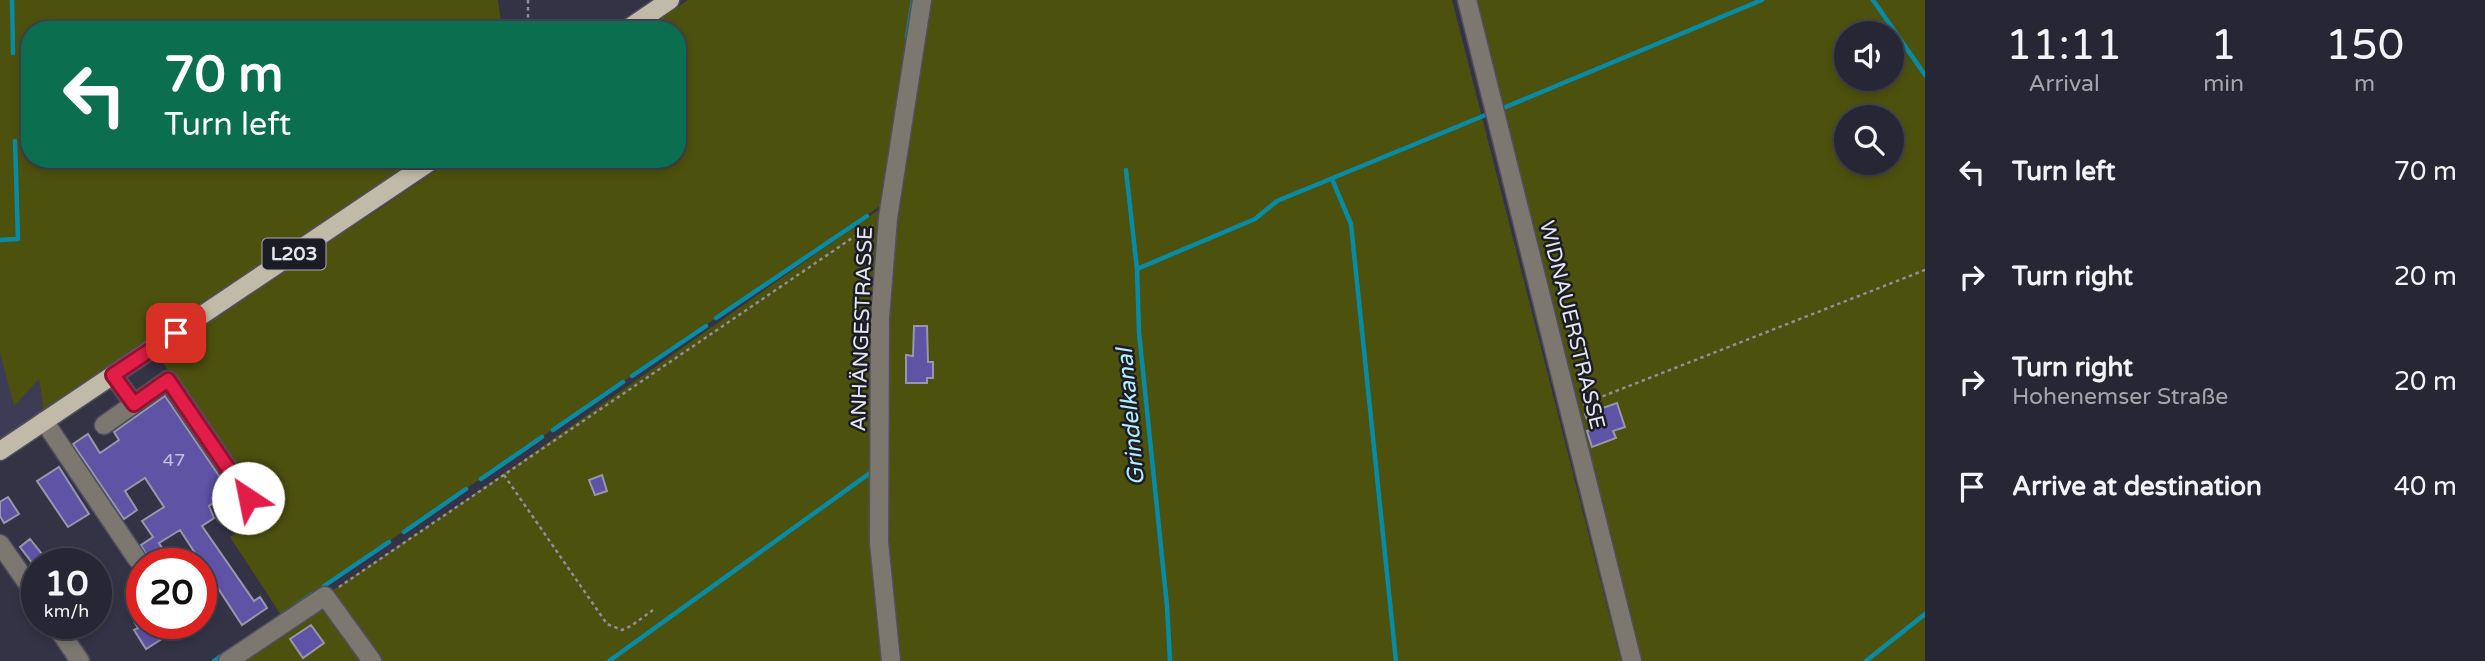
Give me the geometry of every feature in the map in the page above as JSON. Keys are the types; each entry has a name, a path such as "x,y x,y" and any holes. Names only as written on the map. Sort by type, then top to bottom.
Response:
{"main road":[{"path":"639,21 670,0"},
{"name":"L203","path":"0,451 421,168"}],"street":[{"name":"ANHÄNGESTRASSE","path":"891,661 879,542 880,318 888,218 922,0"},
{"name":"WIDNAUERSTRASSE","path":"1467,0 1632,661"},
{"path":"113,375 134,404"},
{"path":"104,425 168,380 248,498 225,515"},
{"path":"44,421 130,548"},
{"path":"0,544 21,574"},
{"path":"228,661 325,596 372,661"},
{"path":"65,639 80,661"}],"path":[{"path":"528,0 528,21"},
{"path":"325,596 864,230 888,218"},
{"path":"1570,409 1925,270"},
{"path":"504,474 607,624 622,630 653,610"}],"shaded area":[{"path":"0,0 498,0 501,21 21,21 21,168 408,168 44,413 39,379 14,406 0,352"},
{"path":"688,0 913,0 883,202 281,615 230,537 265,513 153,348 372,214 440,168 686,168 686,21 657,21"},
{"path":"924,0 1452,0 1621,661 229,661 486,486 894,199"},
{"path":"1473,0 1925,0 1925,661 1641,661"},
{"path":"0,286 35,383 39,379 44,413 0,451"}],"building":[{"path":"914,326 927,326 928,362 933,362 933,378 927,378 927,383 906,383 906,355 913,356"},
{"path":"165,396 230,492 209,506 214,518 202,526 254,601 260,597 267,608 242,625 217,587 217,548 192,548 180,530 159,543 162,548 143,548 141,545 153,537 142,521 164,507 145,478 125,491 137,510 124,519 73,444 88,434 100,453 119,440 114,432"},
{"path":"1617,403 1625,427 1613,431 1616,438 1592,447 1587,431 1591,430 1585,414"},
{"path":"59,467 89,514 68,527 37,481"},
{"path":"602,475 607,491 595,495 589,480"},
{"path":"8,497 19,514 4,523 0,516 0,502"},
{"path":"30,539 37,548 21,548"},
{"path":"311,625 324,643 303,658 290,639"},
{"path":"140,639 162,639 146,649"}],"waterway":[{"path":"12,0 13,53"},
{"path":"907,37 913,0"},
{"path":"1501,109 1762,0"},
{"path":"1873,0 1925,75"},
{"path":"1137,269 1255,219 1277,201 1488,114"},
{"path":"0,240 18,239 15,141"},
{"name":"Grindelkanal","path":"1126,170 1137,269 1139,332 1167,606 1170,661"},
{"path":"1332,179 1351,224 1396,661"},
{"path":"716,318 867,216"},
{"path":"632,376 706,326"},
{"path":"553,430 623,382"},
{"path":"481,479 542,437"},
{"path":"609,661 870,473"},
{"path":"404,532 466,489"},
{"path":"324,586 389,542"},
{"path":"278,618 312,594"},
{"path":"1866,661 1925,614"},
{"path":"214,661 221,656"}],"route":[{"path":"176,333 113,375 134,404 168,380 248,498"}]}
